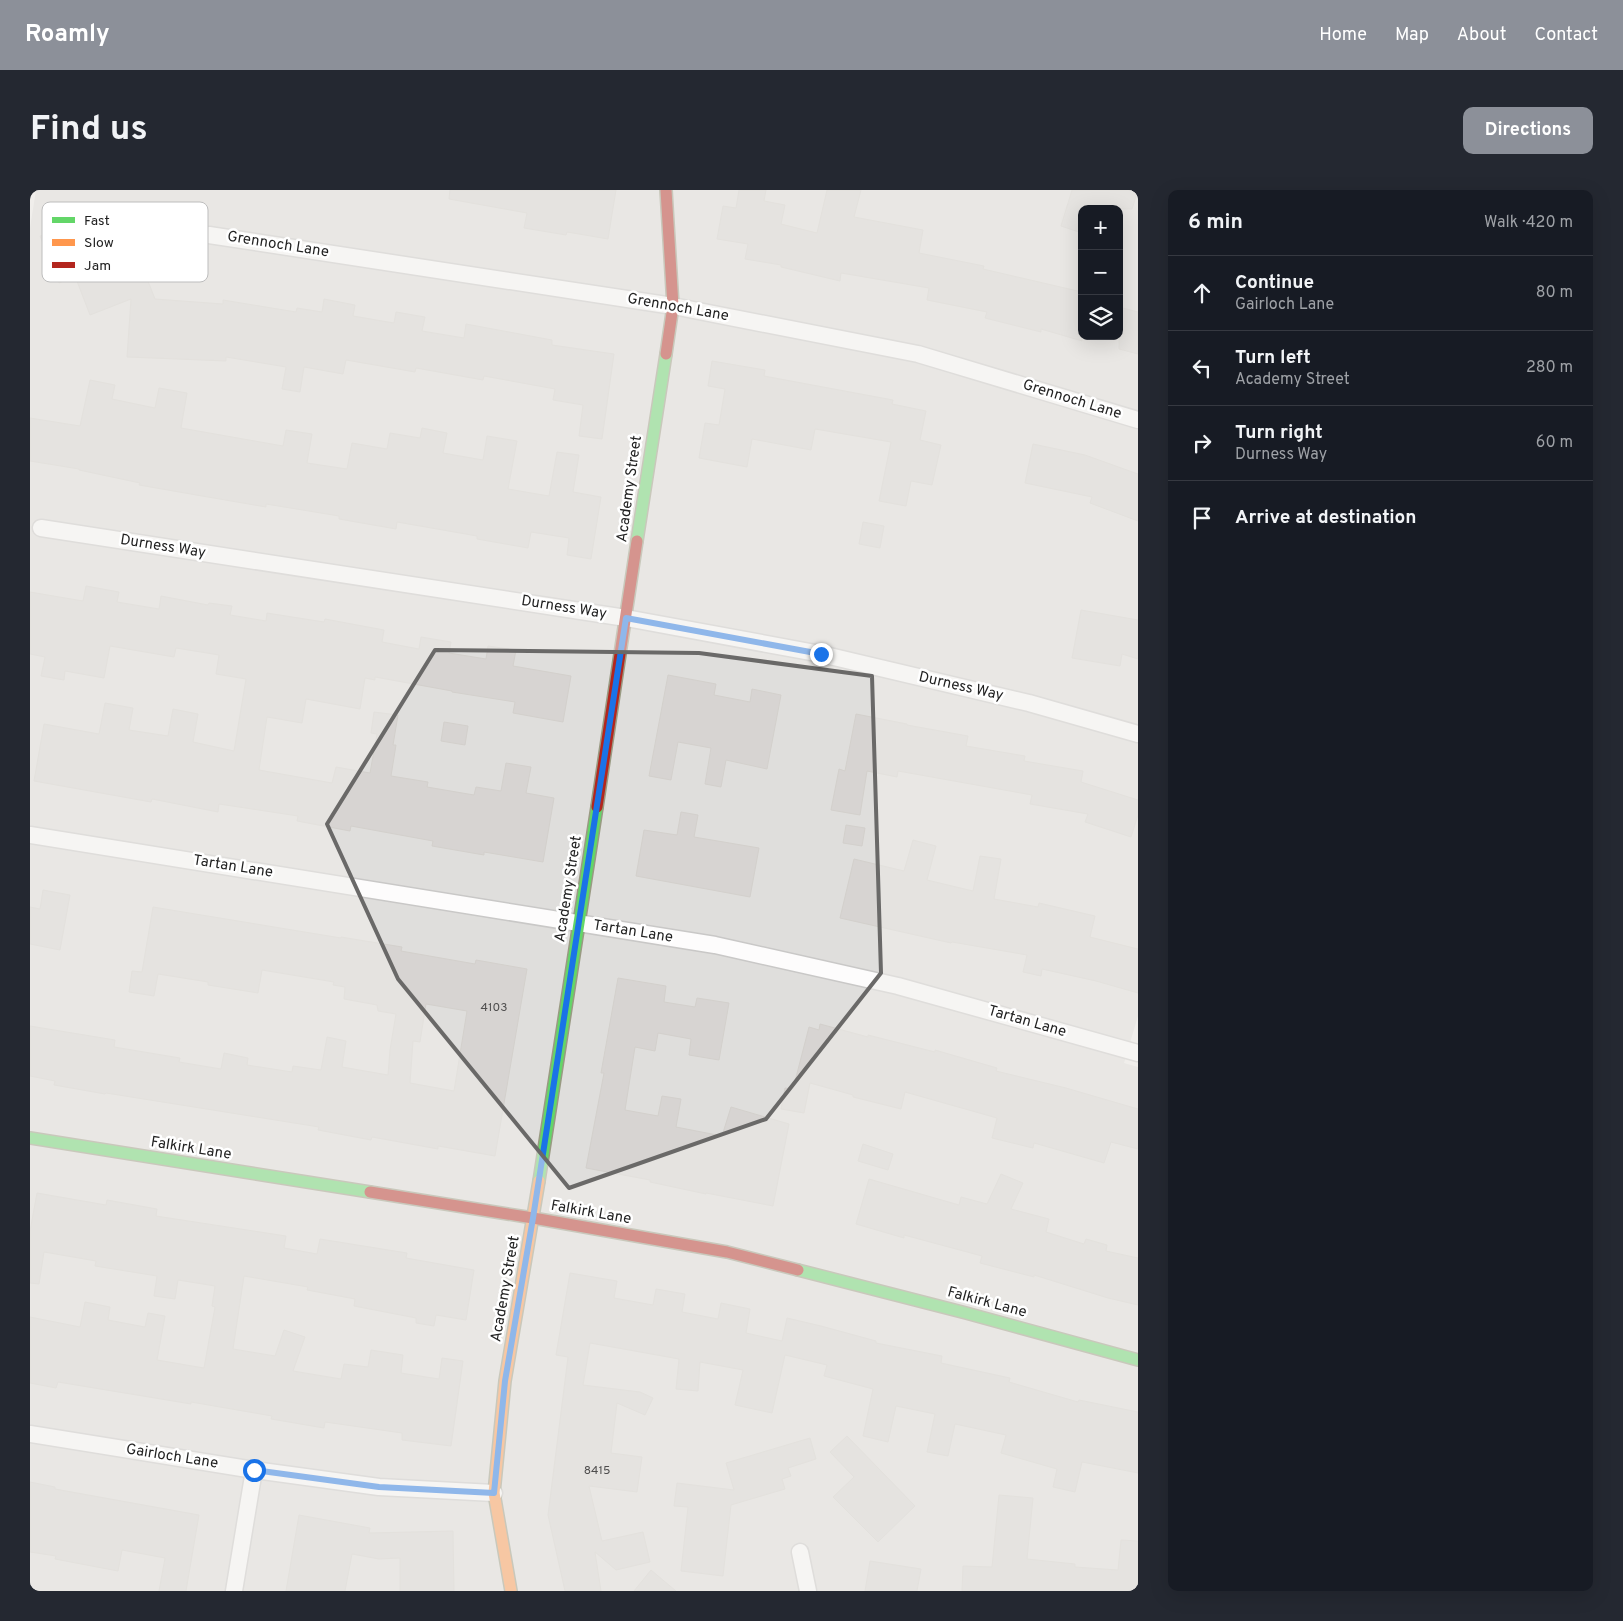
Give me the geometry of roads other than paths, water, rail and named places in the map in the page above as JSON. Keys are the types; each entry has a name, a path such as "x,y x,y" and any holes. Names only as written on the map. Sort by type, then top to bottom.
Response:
{"street":[{"name":"Academy Street","path":"511,1591 494,1493 505,1381 533,1218 673,306 666,190"},
{"name":"Grennoch Lane","path":"209,235 673,306 918,354 1138,420"},
{"name":"Durness Way","path":"42,528 626,618 821,654 1029,703 1138,734"},
{"name":"Tartan Lane","path":"30,835 715,945 898,986 1138,1053"},
{"name":"Falkirk Lane","path":"30,1138 533,1218 727,1252 956,1310 1138,1360"},
{"name":"Gairloch Lane","path":"30,1434 254,1470 379,1487 494,1493"},
{"path":"234,1591 254,1470"},
{"path":"800,1552 808,1591"}]}
